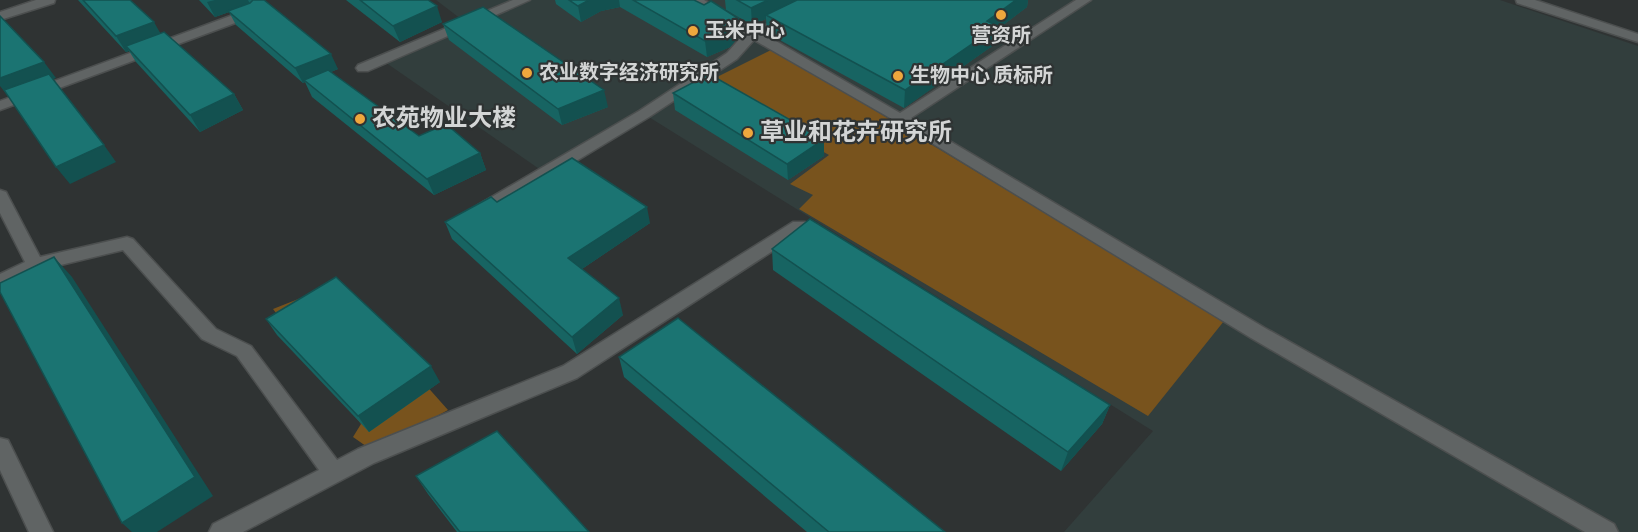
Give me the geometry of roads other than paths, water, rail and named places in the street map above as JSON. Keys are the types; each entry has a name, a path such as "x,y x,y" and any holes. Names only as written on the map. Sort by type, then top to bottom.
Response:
{"street":[{"path":"0,16 49,0"},
{"path":"363,68 524,0"},
{"path":"695,0 900,120 909,123 1258,333 1605,532"},
{"path":"900,120 1085,0"},
{"path":"1522,0 1638,38"},
{"path":"1555,0 1638,27"},
{"path":"0,106 252,12"},
{"path":"484,209 644,114 732,56 752,33 772,23"},
{"path":"0,196 35,265"},
{"path":"221,532 366,456 570,372 799,226"},
{"path":"0,282 35,265 127,243 209,334 244,351 334,473"},
{"path":"0,447 40,532"}],"place":[{"name":"营资所","path":"1001,15"},
{"name":"玉米中心","path":"693,31"},
{"name":"农业数字经济研究所","path":"527,73"},
{"name":"生物中心 质标所","path":"898,76"},
{"name":"农苑物业大楼","path":"360,119"},
{"name":"草业和花卉研究所","path":"748,133"}]}
